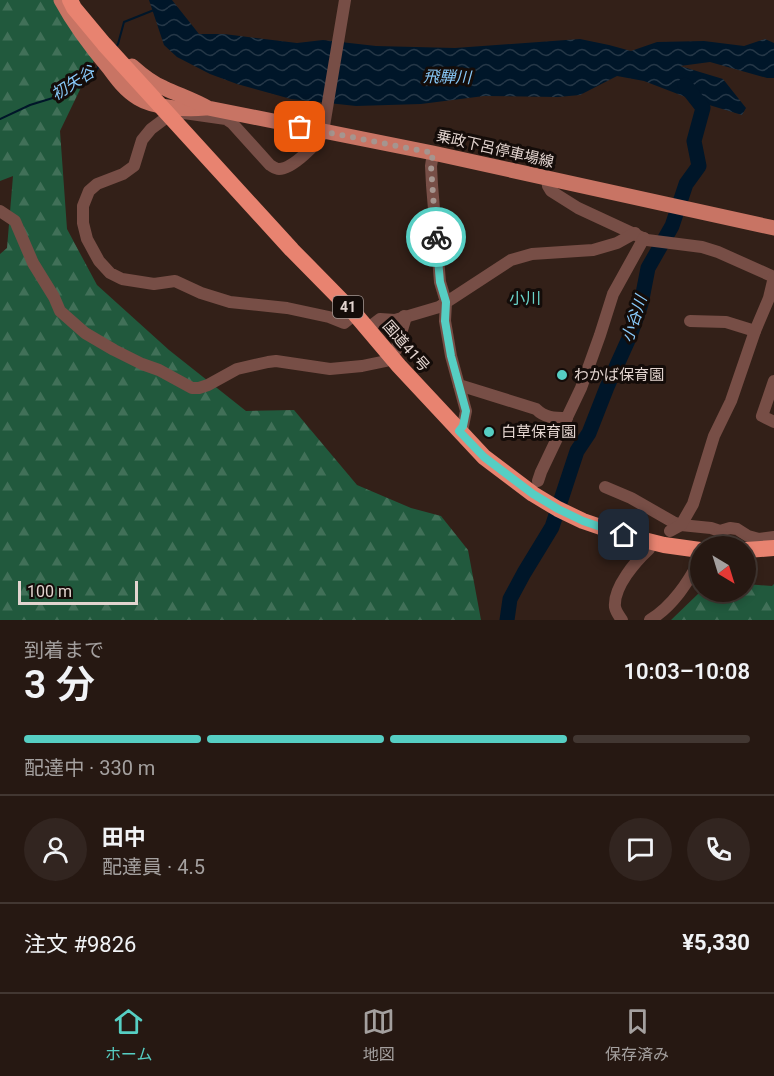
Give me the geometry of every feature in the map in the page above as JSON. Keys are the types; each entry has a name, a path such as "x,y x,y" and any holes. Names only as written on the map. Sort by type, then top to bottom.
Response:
{"highway":[{"name":"国道41号","path":"70,0 74,8 112,53 484,457 533,494 583,521 624,535 690,549"},
{"path":"756,549 774,548"}],"main road":[{"path":"61,0 99,56 125,88 139,99 151,104 194,110 208,108"},
{"path":"112,53 147,79 208,108"},
{"name":"乗政下呂停車場線","path":"208,108 324,125 433,153 774,228"}],"street":[{"path":"345,0 324,125 317,142 289,166 278,169 270,165 226,119 184,113 166,117 142,140 134,166 123,174 97,184 89,190 83,206 83,223 87,239 99,261 110,273 122,279 153,284 175,281 201,293 230,302 287,308 329,317 344,323 354,314"},
{"path":"433,153 431,166 440,282 446,302 445,321 449,345 466,411 463,426 459,431"},
{"path":"547,179 551,191 578,208 642,237 718,252 774,279 731,402 714,436 693,504 676,528"},
{"path":"0,211 15,221 33,263 60,311 85,333 114,350 192,388 199,388 237,369 268,362 276,361 330,369 386,361"},
{"path":"367,329 380,319 394,320 439,307 511,260 532,254 593,250 642,237"},
{"path":"538,481 587,372 613,294 642,237"},
{"path":"396,350 405,320 404,316"},
{"path":"690,321 726,322 755,331"},
{"path":"774,381 762,416 774,422"},
{"path":"459,385 536,409 548,417 567,418"},
{"path":"605,487 631,498 673,522 676,528"},
{"path":"676,528 711,528 720,531 730,528 759,539 774,537"},
{"path":"720,531 722,536"},
{"path":"622,620 615,606 617,597 633,565 649,549"},
{"path":"650,620 665,609 690,574"}],"green space":[{"path":"0,0 73,0 101,46 60,131 67,229 97,285 169,350 246,411 294,410 357,485 411,508 441,516 468,550 481,620 0,620 0,254 7,248 13,176 0,181"},
{"path":"774,584 774,620 671,620 690,602 756,602 756,585 772,586"}],"water":[{"name":"飛騨川","path":"149,0 172,0 199,34 224,34 297,43 323,40 376,46 455,48 580,39 631,51 657,42 704,41 744,46 765,39 774,43 774,78 710,62 680,66 723,79 746,108 742,115 696,101 644,81 617,76 580,95 558,97 484,96 421,104 356,106 291,99 237,84 210,74 177,57 164,45"}],"waterway":[{"name":"初矢谷","path":"115,48 124,22 154,10"},
{"name":"初矢谷","path":"0,119 30,105 56,97 96,71 99,66"},
{"name":"小谷川","path":"507,620 510,599 552,527 577,451 589,433 630,336 641,304 648,268 672,226 686,184 699,166 694,141 703,108 685,85"}],"way so far":[{"path":"300,127 433,153 431,166 436,237"}],"place":[{"name":"わかば保育園","path":"562,375"},
{"name":"白草保育園","path":"489,432"}],"district":[{"name":"小川","path":"525,298"}],"route":[{"path":"436,237 451,356 466,411 463,426 459,431 484,457 533,494 583,521 624,535"}]}
